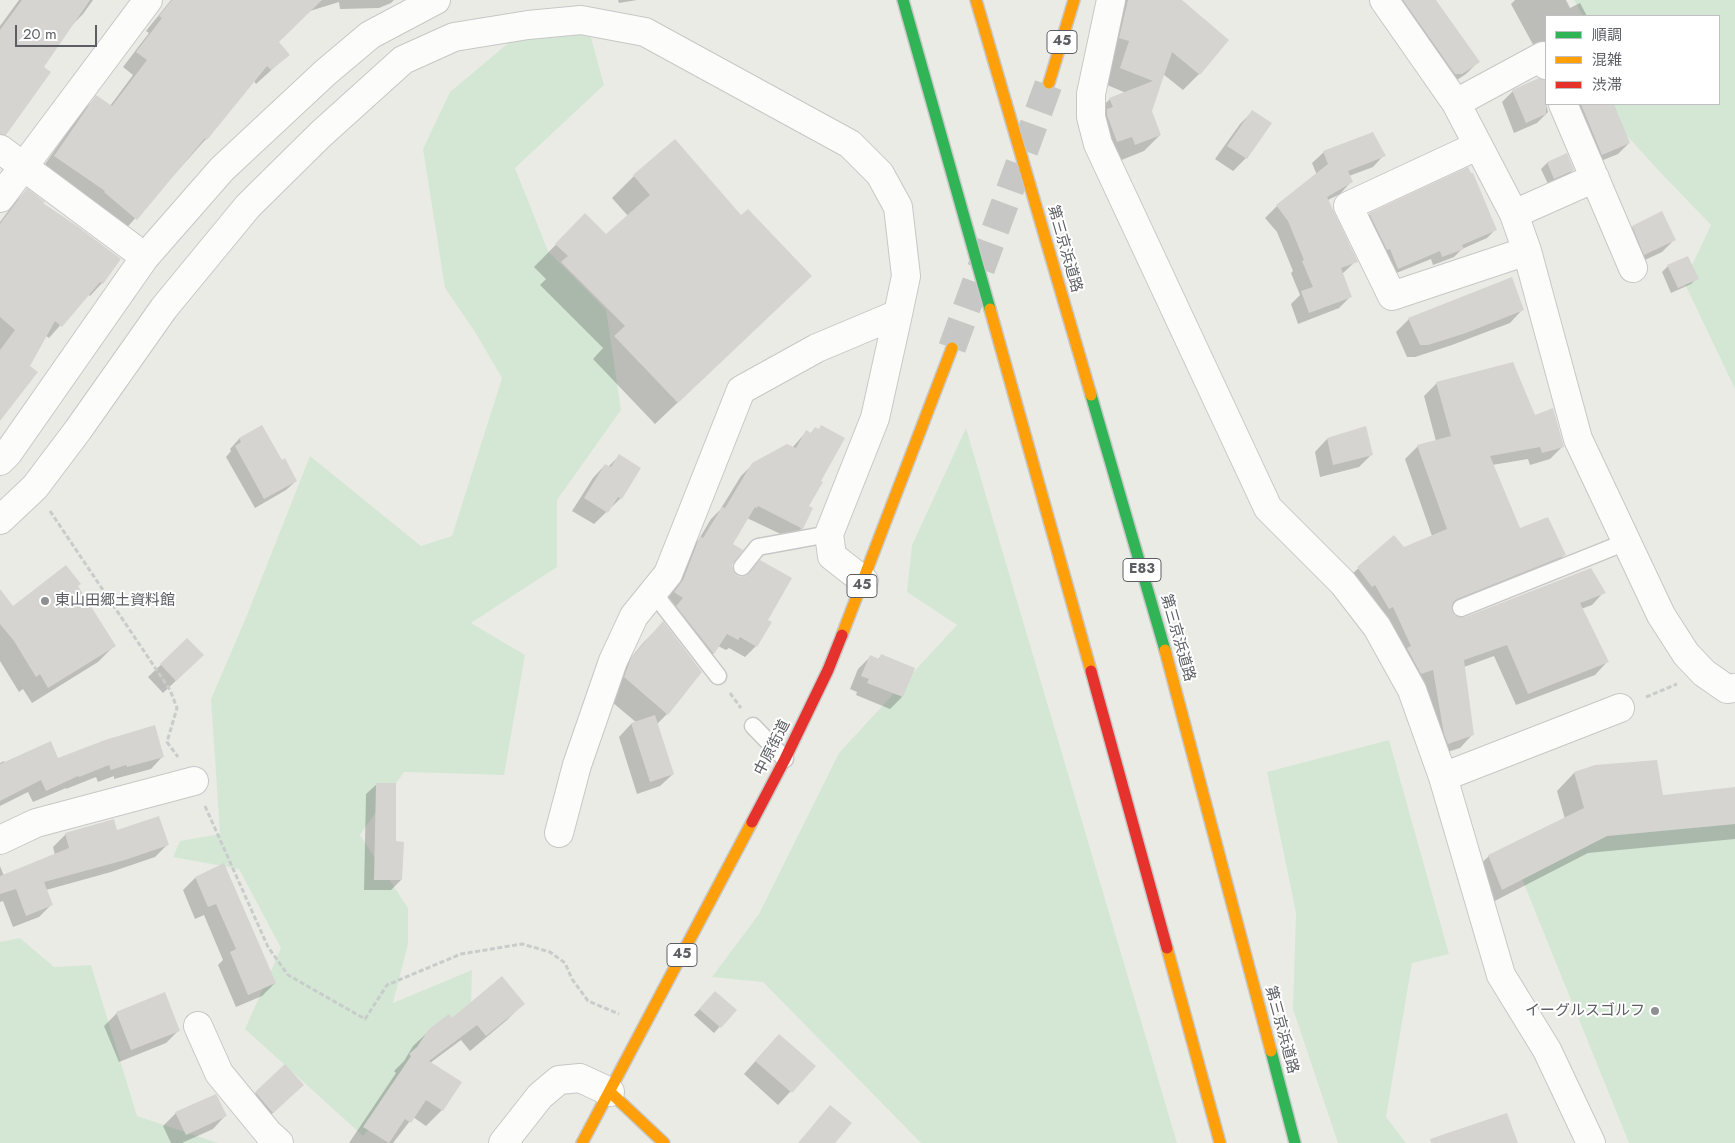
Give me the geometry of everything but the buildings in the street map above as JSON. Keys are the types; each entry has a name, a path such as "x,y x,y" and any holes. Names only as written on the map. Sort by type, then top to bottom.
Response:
{"main road":[{"path":"903,0 1099,698 1220,1143"},
{"name":"第三京浜道路","path":"976,0 1175,683 1295,1143"},
{"name":"45","path":"1049,83 1074,0"},
{"name":"中原街道","path":"582,1143 785,759 828,670 864,581 952,348"},
{"path":"610,1092 664,1143"}],"street":[{"path":"0,198 148,0"},
{"path":"0,461 8,454 145,257 222,169 326,72 370,35 436,0"},
{"path":"1111,0 1091,94 1091,117 1098,144 1268,508 1343,583 1377,627 1412,690 1443,777 1501,975 1547,1050 1591,1143"},
{"path":"1384,0 1456,103 1514,214 1527,251 1578,439 1661,615 1686,654 1704,673 1727,688 1735,688"},
{"path":"0,520 35,487 78,430 164,308 248,206 322,134 403,60 454,37 528,24 583,10 645,32 850,144 880,174 898,207 906,276 898,314 875,418 829,534 832,556 864,581"},
{"path":"1456,103 1542,56 1545,63"},
{"path":"1563,105 1633,268"},
{"path":"1477,146 1348,206 1392,296 1527,251"},
{"path":"0,149 145,257"},
{"path":"1514,214 1595,178"},
{"path":"559,833 577,765 613,661 634,616 668,574 741,390 817,348 898,314"},
{"path":"1443,777 1620,708"},
{"path":"0,840 36,823 194,781"},
{"path":"198,1026 219,1073 269,1134 279,1143"},
{"path":"502,1143 540,1096 559,1080 580,1078 610,1092"}],"lane":[{"path":"742,567 758,547 829,534"},
{"path":"1461,608 1626,542"},
{"path":"653,592 718,676"},
{"path":"753,726 785,759"}],"path":[{"path":"35,487 170,690 177,708 168,742 194,781 268,948 288,975 365,1019 387,985 461,954 522,944 550,952 565,962 572,979 588,1000 645,1026"},
{"path":"1620,708 1704,673"},
{"path":"718,676 753,726"}],"green space":[{"path":"1574,0 1735,0 1735,389 1684,282 1711,225 1599,105 1720,105 1720,15 1582,15"},
{"path":"590,34 604,85 515,168 548,251 606,310 621,410 557,500 557,567 471,623 525,655 504,775 404,772 360,835 408,908 408,944 393,1003 472,970 471,1009 363,1136 245,1029 281,948 239,869 173,857 180,841 220,834 211,699 247,615 310,456 421,546 452,536 502,378 475,332 445,288 423,149 450,92 512,40"},
{"path":"966,428 1177,1143 921,1143 763,982 712,977 759,914 839,753 957,625 907,592 912,545"},
{"path":"1389,740 1449,954 1412,963 1386,1117 1406,1143 1338,1143 1293,1009 1296,913 1267,772"},
{"name":"イーグルスゴルフ","path":"1735,824 1735,1143 1629,1143 1522,879 1607,836"},
{"path":"20,938 54,967 91,965 137,1116 218,1143 0,1143 0,942"}],"tunnel":[{"path":"952,348 1049,83"}],"traffic: fast":[{"path":"903,0 990,309"},
{"path":"1091,395 1165,650"},
{"path":"1271,1051 1295,1143"}],"traffic: slow":[{"path":"976,0 1091,395"},
{"path":"1049,83 1074,0"},
{"path":"990,309 1091,671"},
{"path":"842,635 952,348"},
{"path":"1165,650 1271,1051"},
{"path":"582,1143 752,822"},
{"path":"1167,948 1220,1143"},
{"path":"610,1092 664,1143"}],"traffic: jam":[{"path":"752,822 828,670 842,635"},
{"path":"1091,671 1167,948"}],"place":[{"name":"東山田郷土資料館","path":"45,601"},
{"name":"イーグルスゴルフ","path":"1655,1011"}]}
